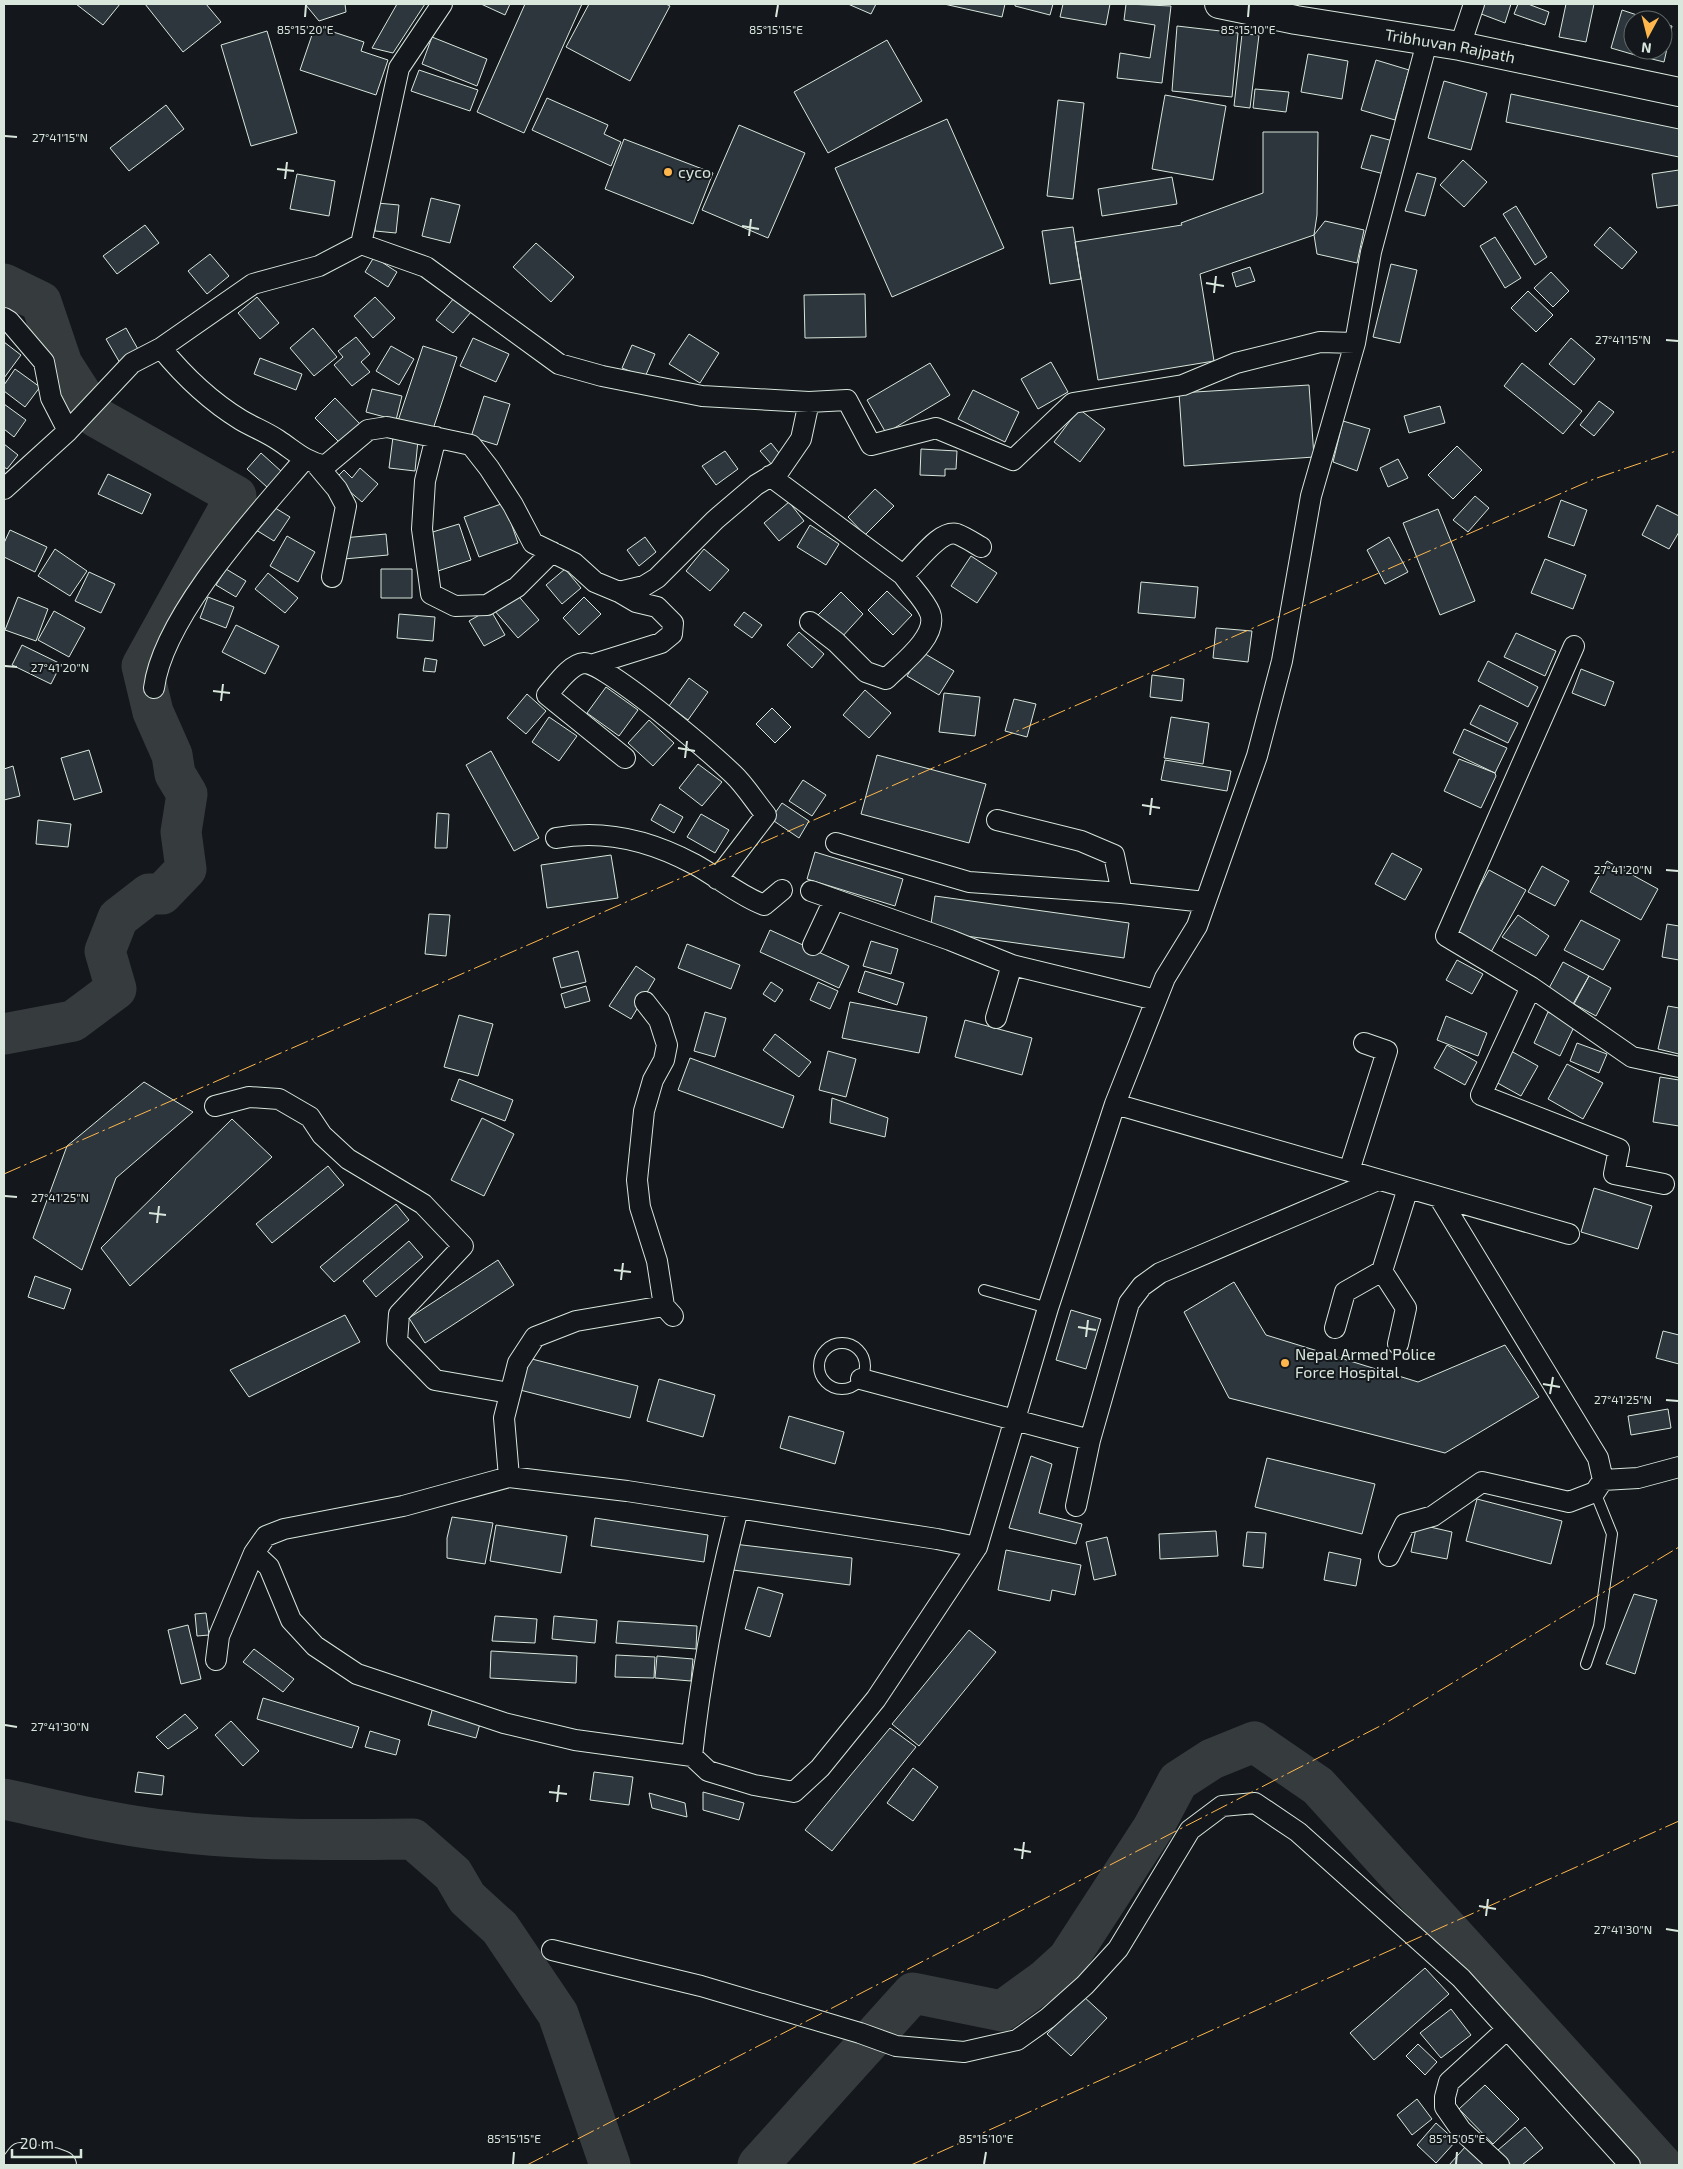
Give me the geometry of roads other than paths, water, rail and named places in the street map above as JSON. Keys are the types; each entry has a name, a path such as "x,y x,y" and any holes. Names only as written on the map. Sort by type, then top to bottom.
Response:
{"main road":[{"name":"Tribhuvan Rajpath","path":"1219,4 1297,12 1427,42 1460,46 1679,92"},
{"path":"15,2165 21,2157 62,2165"}],"street":[{"path":"361,244 400,68 442,4"},
{"path":"1460,46 1474,4"},
{"path":"254,1553 269,1566 291,1620 315,1646 357,1674 504,1723 575,1740 692,1756 708,1771 754,1785 794,1792 820,1768 876,1700 977,1547 1016,1422 1048,1308 1115,1104 1165,978 1197,926 1257,756 1282,661 1311,496 1355,342 1371,252 1427,42"},
{"path":"4,489 103,396 132,362 161,348 253,284 319,266 361,244 426,266 559,364 602,376 702,396 809,402 847,400 871,445 936,428 1013,460 1073,403 1183,385 1236,363 1320,342 1355,342"},
{"path":"4,318 9,321 44,362 51,398 68,430"},
{"path":"161,348 182,373 211,397 240,420 278,440 310,462 337,490 346,506 332,577"},
{"path":"619,592 644,586 657,578 756,484 779,471 801,439 809,402"},
{"path":"310,462 325,466 368,430 387,427 471,445 490,468 513,505 533,543 574,562 595,582 619,592 636,602 657,607 673,623 672,634 661,643 594,664 582,663 570,670 547,694 625,758"},
{"path":"436,437 425,481 422,528 431,594 455,606 487,605 517,587 552,552"},
{"path":"154,688 156,676 174,632 224,555 310,462"},
{"path":"770,476 903,575 931,614 931,631 918,648 886,679 866,672 836,642 810,622"},
{"path":"903,575 914,566 940,536 955,533 982,546"},
{"path":"1574,646 1446,936 1531,987 1632,1057 1679,1067"},
{"path":"594,664 627,686 734,775 766,815 717,879"},
{"path":"998,820 1082,841 1114,855 1122,893"},
{"path":"556,838 582,833 642,841 694,864 744,897 764,905 782,890"},
{"path":"836,843 969,882 1122,893 1205,902"},
{"path":"811,892 950,940 1012,965 1156,1000"},
{"path":"813,945 834,900"},
{"path":"996,1018 1012,965"},
{"path":"1531,987 1481,1095 1619,1149 1614,1174 1664,1184"},
{"path":"509,1477 504,1418 518,1363 535,1337 576,1322 669,1311 657,1261 640,1207 637,1180 644,1110 653,1080 664,1060 667,1046 659,1020 645,1002"},
{"path":"1349,1171 1387,1052 1364,1043"},
{"path":"215,1106 249,1097 279,1099 310,1117 322,1135 348,1158 423,1204 463,1246 399,1314 397,1341 435,1380 509,1393"},
{"path":"1115,1104 1569,1234"},
{"path":"1076,1506 1090,1440 1129,1303 1142,1286 1160,1273 1378,1180"},
{"path":"1335,1328 1345,1292 1382,1271 1408,1188"},
{"path":"1439,1197 1598,1458 1599,1486"},
{"path":"1382,1271 1406,1308 1398,1344"},
{"path":"860,1379 1016,1422 1090,1440"},
{"path":"1389,1556 1405,1524 1433,1516 1482,1482 1569,1502 1599,1486 1679,1467"},
{"path":"216,1660 219,1636 254,1553 266,1536 284,1529 403,1506 509,1477 627,1491 937,1539 977,1547"},
{"path":"692,1756 697,1709 720,1576 738,1509"},
{"path":"552,1950 701,1986 860,2033 896,2046 964,2052 1017,2040 1048,2018 1085,1985 1118,1949 1190,1830 1222,1806 1255,1803 1298,1832 1347,1879 1412,1933 1461,1978 1630,2165"},
{"path":"1499,2165 1462,2130 1445,2107 1449,2082 1506,2030"}],"lane":[{"path":"984,1290 1048,1308"},
{"path":"848,1344 856,1348 863,1359 865,1367 860,1379 850,1388 834,1388 820,1375 819,1363 821,1356 834,1345 848,1344"},
{"path":"1586,1664 1599,1626 1612,1534 1599,1486"}],"waterway":[{"path":"4,284 41,302 62,364 96,417 236,496 142,666 153,712 172,755 175,774 187,794 181,832 186,869 162,894 149,894 118,918 105,951 116,989 73,1021 4,1034"},
{"path":"758,2165 913,1993 1002,2011 1046,1979 1068,1959 1153,1828 1178,1781 1212,1759 1254,1742 1318,1786 1662,2165"},
{"path":"4,1799 129,1825 231,1837 352,1840 413,1839 453,1874 467,1898 500,1928 558,2014 610,2165"}],"place":[{"name":"cyco","path":"668,172"},
{"name":"Nepal Armed Police Force Hospital","path":"1285,1363"}]}
